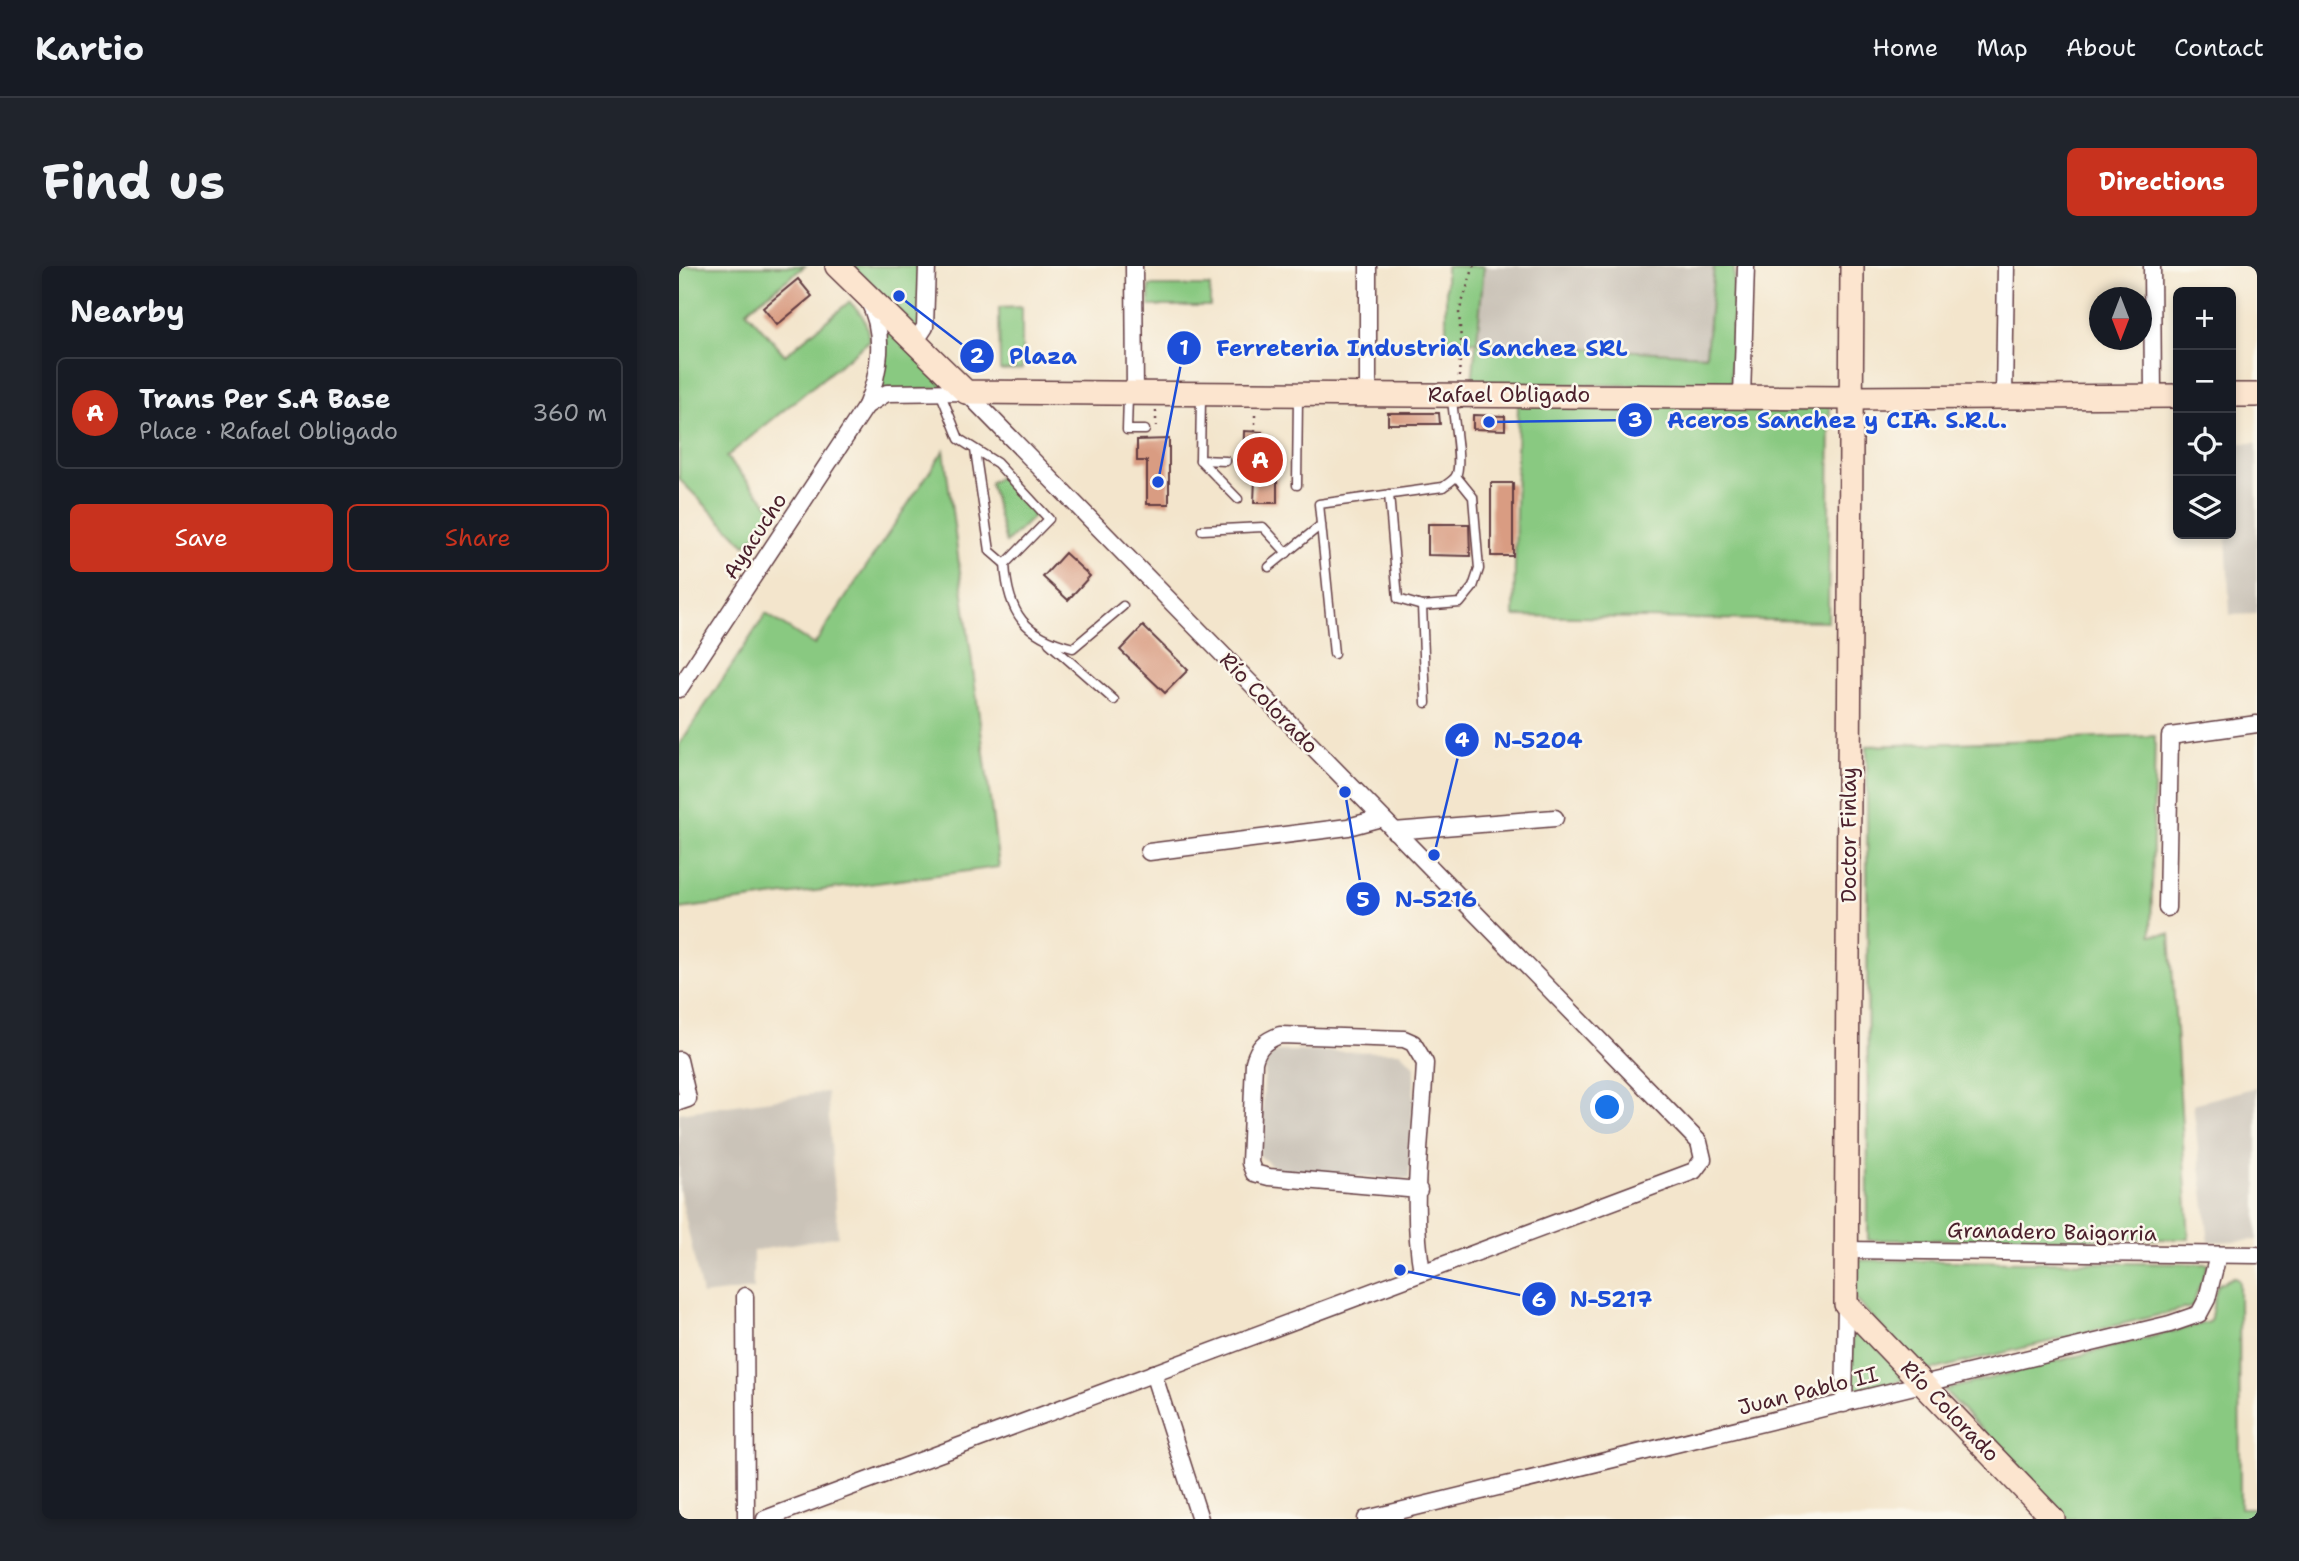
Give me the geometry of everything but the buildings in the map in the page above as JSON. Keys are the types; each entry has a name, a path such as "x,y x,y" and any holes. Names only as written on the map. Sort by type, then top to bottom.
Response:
{"street":[{"name":"Río Colorado","path":"837,266 966,392 1699,1142 1703,1159 1694,1171 1422,1272"},
{"path":"915,342 925,327 927,266"},
{"path":"1134,266 1139,393"},
{"path":"1368,266 1368,395"},
{"path":"1742,397 1746,266"},
{"name":"Doctor Finlay","path":"1844,1404 1852,266"},
{"path":"2004,397 2006,266"},
{"path":"2152,266 2153,396"},
{"name":"Ayacucho","path":"679,689 866,406 877,370 879,344 876,318 863,292"},
{"path":"866,406 887,393 966,392"},
{"name":"Rafael Obligado","path":"966,392 1850,398 2173,396"},
{"path":"2236,395 2257,395"},
{"path":"2167,908 2170,736 2257,724"},
{"path":"1149,852 1348,827 1381,818"},
{"path":"1394,831 1555,818"},
{"path":"765,1519 1422,1272 1416,1241 1419,1190 1425,1063 1413,1043 1403,1038 1280,1035 1266,1041 1256,1052 1254,1062 1249,1163 1254,1173 1269,1177 1419,1190"},
{"path":"679,1059 688,1100 679,1102"},
{"name":"Granadero Baigorria","path":"1847,1250 2257,1255"},
{"name":"Juan Pablo II","path":"1366,1519 1844,1404 2199,1314 2207,1299 2218,1255"},
{"path":"745,1296 746,1519"},
{"name":"Río Colorado","path":"1846,1304 2053,1519"},
{"path":"1153,1373 1199,1519"}],"lane":[{"path":"940,392 958,439 997,463 1049,519 1005,564"},
{"path":"1139,393 1127,430 1145,430"},
{"path":"1201,394 1200,460 1238,499"},
{"path":"1297,485 1298,394"},
{"path":"1334,654 1319,504 1443,487 1456,476 1460,461 1452,422 1455,395"},
{"path":"975,450 990,551 1005,564 1006,583 1019,621 1047,641 1114,700"},
{"path":"1200,460 1226,461"},
{"path":"1389,494 1398,599 1422,606 1460,603 1473,587 1479,569 1473,497 1456,476"},
{"path":"1269,567 1321,525"},
{"path":"1202,530 1263,527 1287,553"},
{"path":"1047,641 1073,648 1123,606"},
{"path":"1422,606 1426,703"}],"path":[{"path":"1455,395 1461,341 1459,312 1474,266"},
{"path":"1139,393 1156,428"}],"shaded area":[{"path":"1484,266 1714,266 1707,355 1476,342"},
{"path":"2236,443 2257,443 2257,614 2230,615 2226,539 2236,539"},
{"path":"1280,1051 1400,1052 1415,1066 1409,1179 1278,1171 1259,1155 1266,1058"},
{"path":"2257,1087 2257,1240 2209,1242 2193,1104"},
{"path":"827,1092 838,1236 753,1251 753,1289 702,1295 679,1188 679,1113"}],"green space":[{"path":"679,266 805,266 746,311 785,355 849,302 864,319 867,329 869,341 726,457 778,515 745,545 679,479"},
{"path":"846,266 922,266 922,326 915,334"},
{"path":"1446,266 1484,266 1477,342 1706,355 1714,266 1734,266 1731,387 1472,383 1476,342 1446,341"},
{"path":"1149,286 1210,286 1210,306 1149,306"},
{"path":"1022,307 1022,369 1000,370 999,308"},
{"path":"880,316 951,387 874,394"},
{"path":"1518,402 1830,406 1828,621 1514,616"},
{"path":"944,450 999,867 679,909 679,745 766,614 814,645"},
{"path":"1001,476 1037,513 1006,543 990,483"},
{"path":"2155,736 2151,935 2170,934 2189,1239 1868,1240 1867,746"},
{"path":"1855,1260 2208,1264 2192,1307 1924,1372 1855,1299"},
{"path":"2234,1277 2239,1281 2240,1508 2257,1508 2257,1519 2068,1519 1944,1390 2210,1322 2217,1285"},
{"path":"1853,1321 1906,1379 1851,1395"}],"place":[{"name":"Plaza","path":"899,296"},
{"name":"Aceros Sanchez y CIA. S.R.L.","path":"1489,422"},
{"name":"Trans Per S.A Base","path":"1260,460"},
{"name":"Ferreteria Industrial Sanchez SRL","path":"1158,482"},
{"name":"N-5216","path":"1345,792"},
{"name":"N-5204","path":"1434,855"},
{"name":"N-5217","path":"1400,1270"}]}
